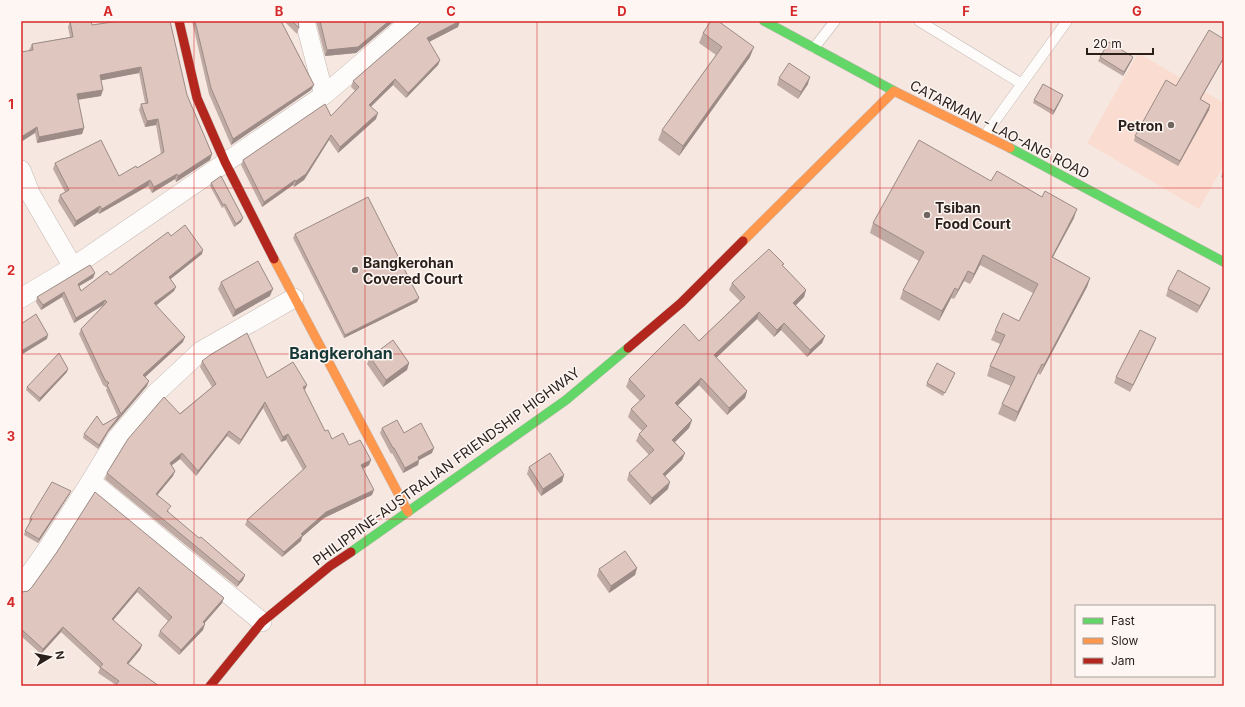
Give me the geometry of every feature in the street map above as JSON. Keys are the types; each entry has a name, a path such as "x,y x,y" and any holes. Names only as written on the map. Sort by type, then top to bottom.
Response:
{"main road":[{"path":"179,21 197,98 225,162 294,298 408,512"},
{"name":"CATARMAN - LAO-ANG ROAD","path":"764,21 894,91 985,135 1224,262"},
{"name":"PHILIPPINE-AUSTRALIAN FRIENDSHIP HIGHWAY","path":"210,686 262,622 330,566 566,400 681,303 894,91"}],"street":[{"path":"305,21 324,95"},
{"path":"21,298 73,267 324,95 411,21"},
{"path":"21,170 31,195 73,267"},
{"path":"21,586 46,551 117,438 155,394 201,351 294,298"},
{"path":"91,481 262,622"}],"lane":[{"path":"814,48 835,21"},
{"path":"920,21 1022,84"},
{"path":"985,135 1067,21"}],"shaded area":[{"path":"1138,53 1224,103 1224,165 1199,209 1087,143"}],"building":[{"path":"70,21 91,21 92,25 119,21 170,21 187,95 212,154 178,176 177,174 154,187 150,180 102,209 100,206 76,221 60,195 69,190 55,163 101,140 119,176 136,166 137,168 164,152 158,119 147,121 141,104 148,103 141,67 100,75 103,90 77,94 84,128 39,137 37,127 21,137 21,52 33,50 32,44 73,37"},
{"path":"195,21 281,21 314,85 233,139 211,88"},
{"path":"292,21 298,21 299,28"},
{"path":"320,21 389,21 358,47 327,50"},
{"path":"422,21 460,21 427,38 440,60 408,93 395,79 369,105 378,113 340,147 331,135 306,174 264,202 243,160 325,104 331,116 359,87 353,81"},
{"path":"711,21 718,21 754,47 683,146 662,130 722,47 703,33"},
{"path":"1209,30 1224,39 1224,57 1200,99 1210,105 1180,161 1135,136 1166,80 1176,86"},
{"path":"1109,42 1133,57 1124,72 1100,57"},
{"path":"789,63 810,77 801,92 779,78"},
{"path":"1043,84 1063,95 1054,111 1034,100"},
{"path":"919,140 991,181 997,171 1042,197 1045,191 1077,209 1052,257 1090,278 1044,365 1042,364 1018,412 1002,404 1015,377 990,366 1005,335 995,331 1003,313 1019,321 1038,284 983,255 974,274 968,271 958,290 955,288 942,311 903,290 924,252 873,223"},
{"path":"221,176 243,218 236,224 225,204 223,205 211,183"},
{"name":"Bangkerohan Covered Court","path":"368,197 419,298 345,335 295,234"},
{"path":"185,225 203,250 169,277 176,287 154,303 185,337 143,375 149,381 121,414 107,385 109,383 105,380 81,329 107,302 105,300 76,318 64,292 43,305 37,297 90,265 95,273 78,284 81,291 107,271 110,275 168,232 171,236"},
{"path":"769,249 806,290 793,303 825,336 810,350 784,323 777,330 759,312 714,355 747,391 729,408 701,378 675,403 692,420 672,440 685,453 663,474 670,482 652,498 629,473 654,450 639,434 647,426 631,409 645,396 629,379 684,324 699,341 745,297 732,283"},
{"path":"258,261 273,289 235,310 221,282"},
{"path":"1178,270 1210,288 1200,306 1168,289"},
{"path":"36,314 48,335 21,351 21,324"},
{"path":"1140,330 1156,338 1133,385 1116,377"},
{"path":"247,333 267,378 293,362 307,385 303,387 325,431 328,430 332,439 343,433 349,445 360,440 371,460 361,465 374,490 326,512 301,534 303,535 284,552 247,520 306,467 288,434 283,437 265,402 241,440 229,431 198,471 182,453 170,463 175,471 156,494 171,506 167,511 199,538 201,537 245,575 239,582 107,473 128,439 164,397 180,414 216,384 202,361"},
{"path":"393,340 409,363 386,380 370,357"},
{"path":"59,353 68,369 40,398 27,387"},
{"path":"937,363 955,373 945,393 927,383"},
{"path":"120,415 99,445 84,434 97,416 103,425"},
{"path":"397,420 404,433 421,423 434,448 418,457 419,460 405,468 382,428"},
{"path":"550,453 564,475 543,489 529,467"},
{"path":"52,482 71,491 39,539 25,531 32,519 30,518"},
{"path":"95,492 224,598 203,622 205,624 181,650 160,631 172,617 139,587 112,619 142,645 127,663 159,686 115,686 119,681 100,667 103,664 63,627 43,649 21,629 21,591 28,591 32,587 57,552"},
{"path":"625,551 637,568 611,586 599,569"}],"traffic: fast":[{"path":"764,21 894,91"},
{"path":"1010,148 1224,262"},
{"path":"351,552 566,400 628,348"}],"traffic: slow":[{"path":"743,241 894,91 1010,148"},
{"path":"274,259 408,512"}],"traffic: jam":[{"path":"179,21 197,98 225,162 274,259"},
{"path":"628,348 681,303 743,241"},
{"path":"210,686 262,622 330,566 351,552"}],"place":[{"name":"Petron","path":"1171,125"},
{"name":"Tsiban Food Court","path":"927,215"},
{"name":"Bangkerohan Covered Court","path":"355,270"}],"district":[{"name":"Bangkerohan","path":"341,353"}]}
